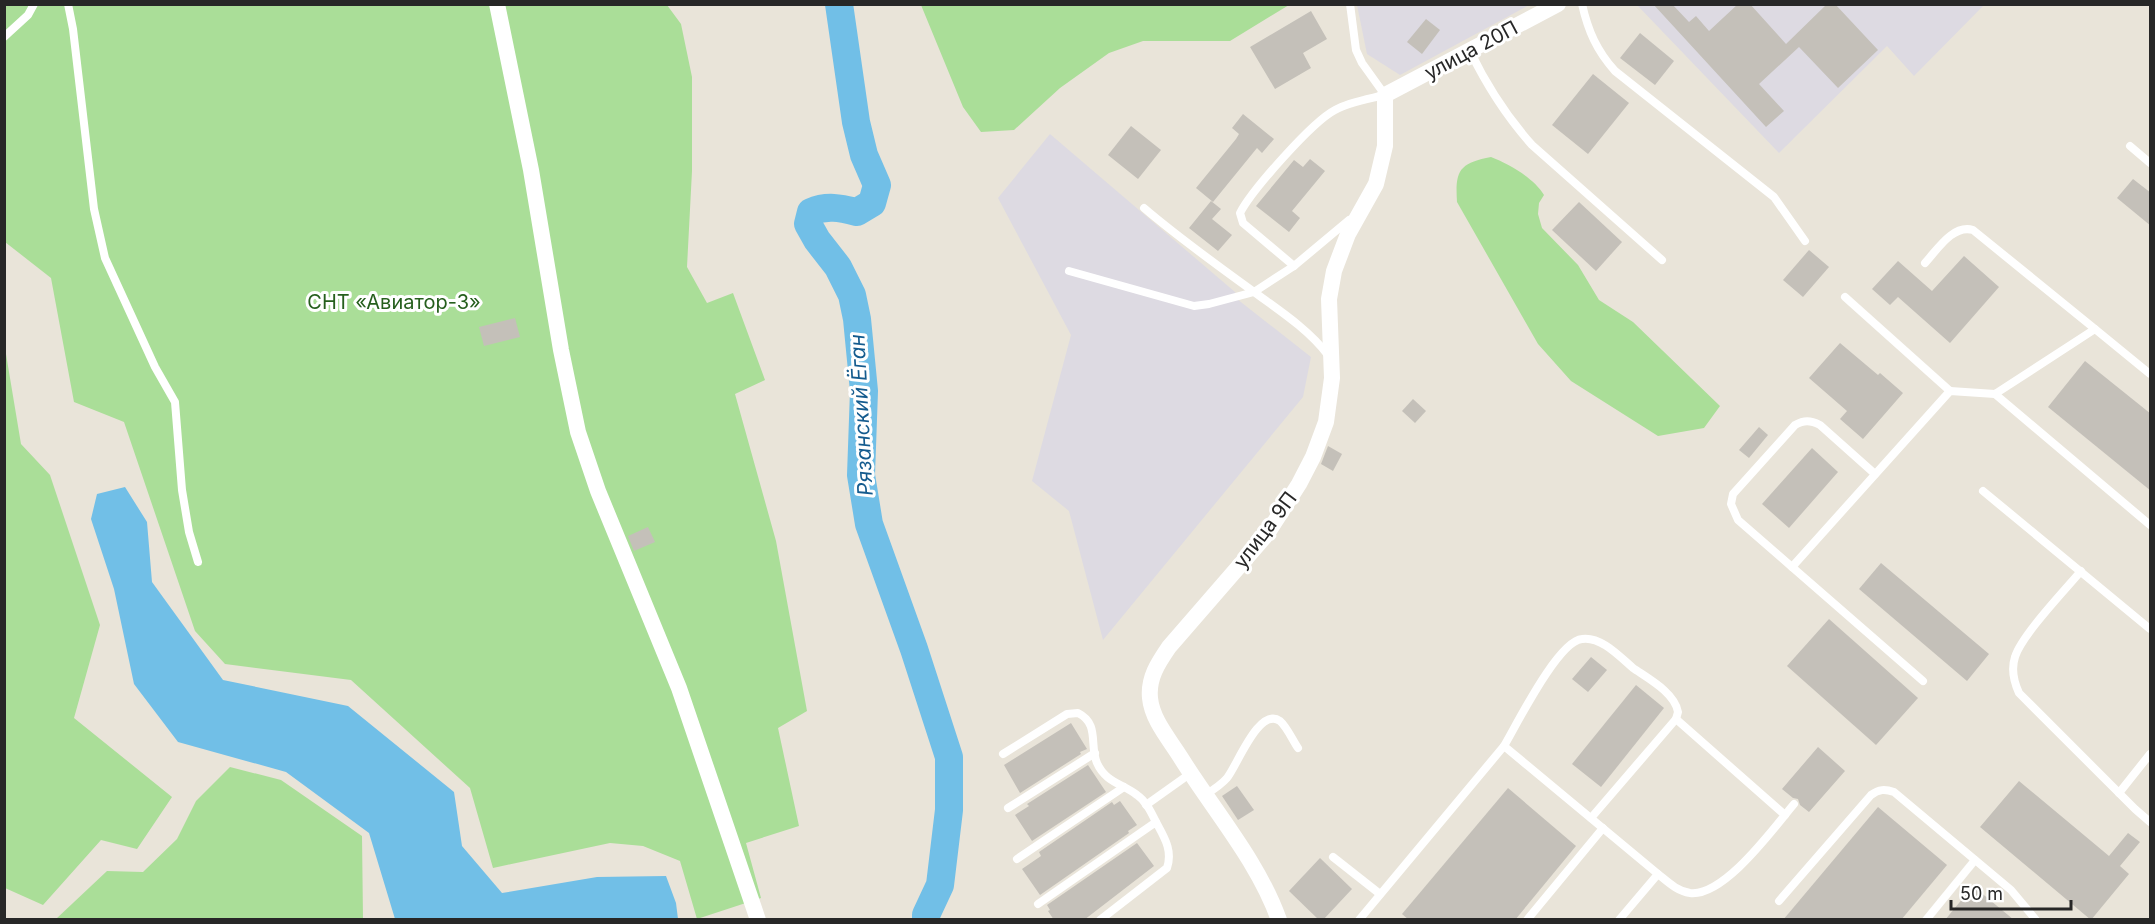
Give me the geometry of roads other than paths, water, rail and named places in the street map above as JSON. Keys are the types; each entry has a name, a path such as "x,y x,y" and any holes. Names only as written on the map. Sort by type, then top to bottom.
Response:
{"street":[{"path":"497,4 531,170 561,350 578,432 598,491 679,687 758,920"},
{"name":"улица 20П","path":"1385,95 1558,4"},
{"name":"улица 9П","path":"1279,920 1258,876 1154,714 1150,699 1150,684 1156,666 1169,647 1267,534 1299,484 1313,457 1326,422 1332,378 1329,299 1334,271 1348,234 1367,203 1382,165 1385,95"}],"lane":[{"path":"4,37 28,15 34,4"},
{"path":"68,4 73,29 94,209 105,258 150,357 176,402 182,490 189,532 198,562"},
{"path":"1294,266 1240,218 1243,207 1286,155 1326,115 1338,108 1385,95 1362,63 1356,50 1350,4"},
{"path":"1582,4 1589,31 1606,61 1615,71 1774,197 1805,241"},
{"path":"1470,51 1483,76 1532,146 1662,260"},
{"path":"2130,146 2151,163"},
{"path":"1069,271 1194,306 1209,304 1254,292 1294,266 1337,232 1367,203"},
{"path":"1144,208 1314,339 1332,361"},
{"path":"1925,263 1953,233 1959,229 1973,230 2151,374"},
{"path":"1845,297 1950,391 1995,394 2151,525"},
{"path":"1995,394 2095,329"},
{"path":"1792,567 1950,391"},
{"path":"1875,474 1820,424 1803,421 1795,425 1733,494 1731,504 1738,520 1923,681"},
{"path":"1983,491 2151,629"},
{"path":"2080,571 2023,641 2015,656 2014,683 2019,693 2151,822"},
{"path":"1359,920 1504,746 1555,660 1571,642 1581,639 1592,639 1601,644 1673,699 1678,712 1676,719 1591,818"},
{"path":"1003,754 1073,713 1082,714 1091,726 1097,762 1102,771 1138,796 1156,822 1170,850 1167,868 1100,920"},
{"path":"1205,795 1227,778 1252,734 1266,720 1273,719 1280,722 1298,748"},
{"path":"1676,719 1785,815"},
{"path":"1504,746 1658,874 1684,892 1705,892 1715,888 1736,871 1794,804"},
{"path":"1008,808 1095,753"},
{"path":"2119,793 2151,754"},
{"path":"1146,805 1191,773"},
{"path":"1017,859 1124,787"},
{"path":"1779,901 1871,795 1878,790 1886,789 1894,792 2011,890 2036,920"},
{"path":"1038,904 1156,822"},
{"path":"1530,918 1603,828"},
{"path":"1333,857 1380,894"},
{"path":"1926,920 1975,860"},
{"path":"1619,920 1658,874"}],"water":[{"path":"125,487 147,522 152,582 223,680 348,706 454,792 462,846 502,893 597,877 666,876 676,903 678,919 395,919 369,833 286,772 178,742 134,684 114,589 91,519 97,494"}],"waterway":[{"name":"Рязанский Ёган","path":"839,4 856,122 864,155 877,185 872,203 857,212 823,208 811,212 808,224 838,267 852,295 857,319 864,391 861,475 869,524 914,649 949,757 949,810 940,885 926,915 926,920"}],"park label":[{"name":"СНТ «Авиатор-3»","path":"394,302"}]}
